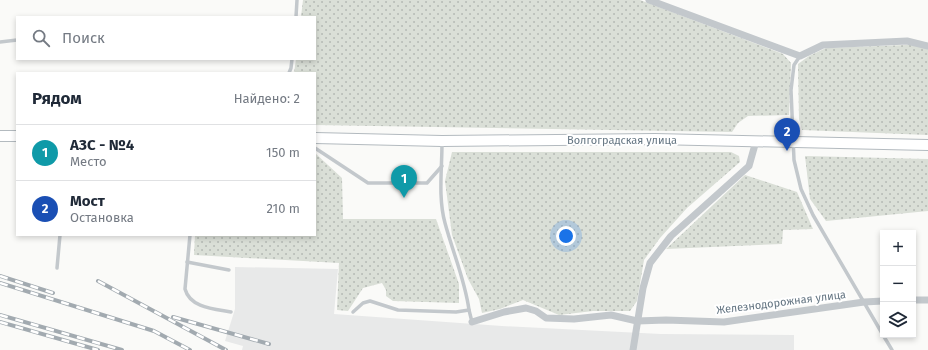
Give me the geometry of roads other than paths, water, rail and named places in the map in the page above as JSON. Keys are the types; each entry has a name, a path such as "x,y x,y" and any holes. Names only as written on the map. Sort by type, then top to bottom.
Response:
{"main road":[{"path":"0,136 16,136"},
{"name":"Волгоградская улица","path":"316,138 442,141 655,139 928,145"}],"street":[{"path":"649,0 665,3 800,56 823,45 907,42 928,46"},
{"path":"633,350 643,288 650,263 670,236 749,166 756,141"},
{"path":"916,300 928,300"},
{"name":"Железнодорожная улица","path":"472,322 504,312 526,308 536,311 546,318 574,319 611,315 637,321 666,320 724,322 864,302 880,301"}],"lane":[{"path":"296,16 297,0"},
{"path":"0,42 16,40"},
{"path":"800,56 794,65 792,90 794,160 801,189 813,215 880,330"},
{"path":"289,72 292,60"},
{"path":"442,141 441,197 444,222 466,290 472,322"},
{"path":"316,149 368,183 427,183 442,166"},
{"path":"57,268 60,236"},
{"path":"190,236 184,289 186,295 190,300 208,308 231,312"},
{"path":"187,262 229,270"},
{"path":"353,312 363,304 370,301 398,310 456,312 469,310"},
{"path":"885,338 892,350"}],"railway":[{"path":"0,276 53,293"},
{"path":"98,281 226,350"},
{"path":"0,283 154,331 190,350"},
{"path":"0,315 122,350"},
{"path":"173,317 269,344"},
{"path":"0,322 98,350"}],"place":[{"name":"Мост","path":"787,151"},
{"name":"АЗС - №4","path":"404,198"}]}
